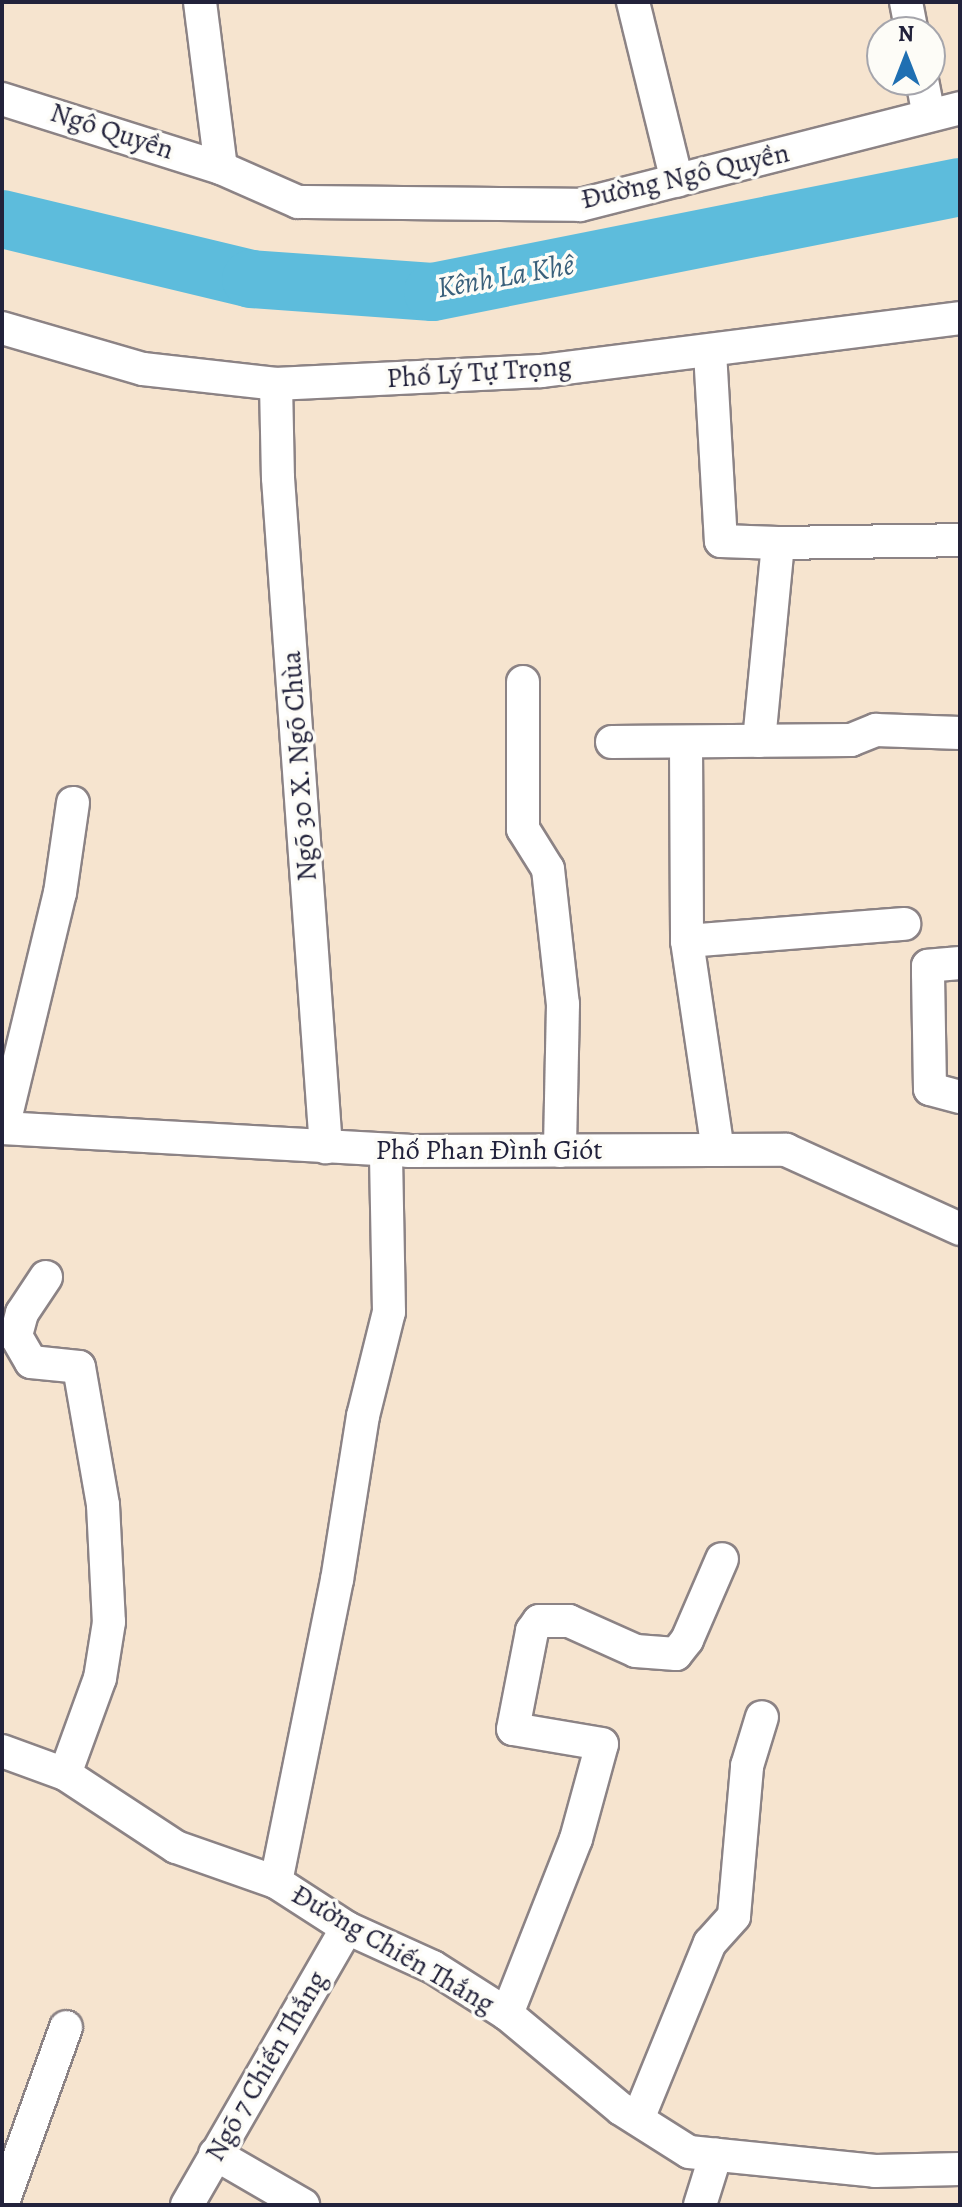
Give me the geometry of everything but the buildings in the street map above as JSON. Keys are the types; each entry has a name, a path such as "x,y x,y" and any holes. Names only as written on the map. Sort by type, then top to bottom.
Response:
{"street":[{"path":"200,2 221,168"},
{"path":"633,2 677,181"},
{"path":"925,96 929,115"},
{"name":"Ngô Quyền","path":"2,99 221,168"},
{"name":"Đường Ngô Quyền","path":"221,168 298,202 580,205 960,108"},
{"name":"Phố Lý Tự Trọng","path":"2,328 143,369 276,384 541,371 960,318"},
{"path":"710,352 721,541 960,540"},
{"name":"Ngõ 30 X. Ngõ Chùa","path":"276,384 278,478 326,1147"},
{"path":"759,741 778,543"},
{"path":"523,682 523,829 548,869 563,1004 560,1151"},
{"path":"612,742 686,744 851,740 876,730 960,733"},
{"path":"686,744 687,941 718,1150"},
{"path":"3,1128 60,893 73,803"},
{"path":"687,941 904,924"},
{"path":"960,963 928,966 928,974 930,1089 960,1097"},
{"name":"Phố Phan Đình Giót","path":"3,1128 386,1150 786,1150 958,1220"},
{"path":"276,1882 337,1580 363,1416 389,1312 386,1150"},
{"path":"46,1277 22,1313 16,1336 31,1362 79,1367 103,1505 109,1622 100,1678 65,1774"},
{"path":"507,2014 576,1839 602,1744 513,1729 532,1631 539,1621 569,1621 636,1651 676,1654 687,1640 722,1559"},
{"path":"638,2119 710,1943 734,1916 747,1766 762,1717"},
{"name":"Đường Chiến Thắng","path":"2,1751 65,1774 176,1847 276,1882 347,1928 433,1967 507,2014 638,2119 689,2152 875,2171 960,2169"},
{"name":"Ngõ 7 Chiến Thắng","path":"187,2205 347,1928"},
{"path":"2,2205 10,2158 66,2027"},
{"path":"215,2154 303,2205"},
{"path":"700,2205 716,2154"}],"waterway":[{"name":"Kênh La Khê","path":"2,219 251,279 433,292 960,187"}]}
